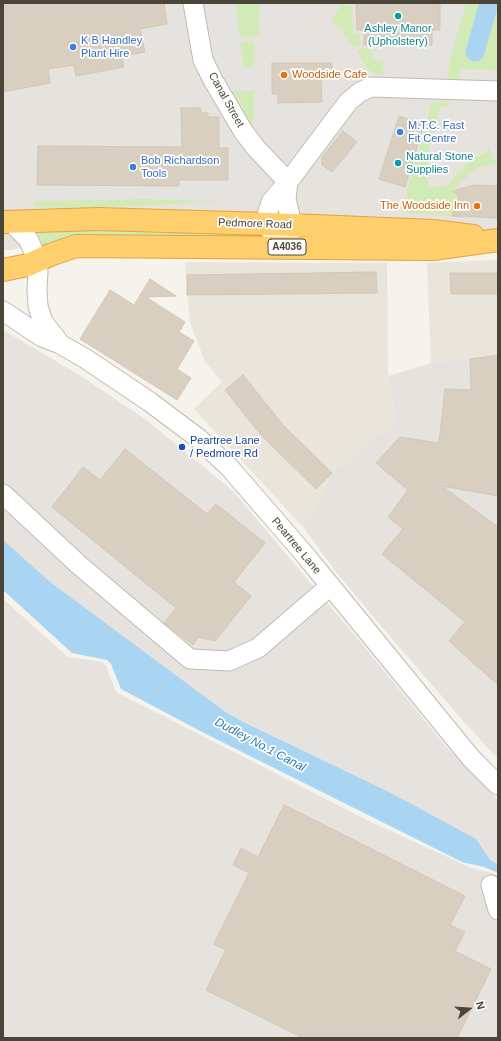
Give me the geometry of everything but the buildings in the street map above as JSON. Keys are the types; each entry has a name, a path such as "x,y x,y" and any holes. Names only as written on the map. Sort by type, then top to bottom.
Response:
{"highway":[{"name":"Pedmore Road","path":"7,222 98,219 268,224 433,231 498,240"},
{"name":"Pedmore Road","path":"37,260 76,246 433,249 498,240"},
{"name":"A4036","path":"3,270 28,265 37,260"}],"street":[{"name":"Canal Street","path":"193,3 203,60 243,131 255,147 288,182"},
{"path":"286,247 271,231 268,224 267,215 271,202 288,182 348,102 360,92 371,87 498,91"},
{"path":"286,247 292,225 286,199 288,182"},
{"path":"7,222 28,239 37,260"},
{"name":"Peartree Lane","path":"37,260 38,306 43,322 60,344"},
{"name":"Peartree Lane","path":"3,311 42,337 60,344 86,359 150,402 198,438 229,467 306,556 471,758 498,785"},
{"path":"3,494 78,565 190,659 229,661 258,648 330,586"},
{"path":"491,885 498,910"}],"shaded area":[{"path":"3,3 498,3 498,240 46,239 12,250 3,250"},
{"path":"193,3 236,3 243,67 254,67 254,87 272,86 272,94 278,94 279,103 321,102 321,79 332,79 332,63 340,63 341,75 339,93 331,108 298,152 259,122 254,122 254,90 220,92 198,32 143,41 140,29 196,19"},
{"path":"260,3 282,3 291,17 291,38 332,37 331,58 288,59 288,45 272,45 272,22 259,22"},
{"path":"440,3 466,3 451,54 447,80 383,75 383,45 432,45 432,30"},
{"path":"235,141 256,171 261,189 259,195 246,200 224,201 145,199 38,201 37,185 179,186 179,180 227,180 228,148"},
{"path":"498,260 498,355 431,363 427,263"},
{"path":"185,262 387,263 388,376 396,423 332,473 303,527 194,409 222,382 205,362 190,322"},
{"path":"3,330 81,376 145,419 233,491 445,745 498,800 498,869 303,767 3,563"},
{"path":"498,355 498,759 376,620 337,573 303,527 332,473 396,423 388,376 431,363"},
{"path":"3,599 68,657 102,662 106,666 116,692 367,820 469,867 498,876 498,1038 3,1038"}],"green space":[{"path":"236,3 260,3 259,36 239,37"},
{"path":"466,3 498,3 498,70 459,69 460,82 447,80 451,54"},
{"path":"341,5 352,6 353,33 360,34 361,45 354,47 340,28 331,20"},
{"path":"253,41 255,47 254,67 243,67 240,42"},
{"path":"363,48 371,49 372,60 383,61 383,75 376,74 369,70 357,51"},
{"path":"254,90 254,122 246,123 231,91"},
{"path":"450,101 450,105 440,108 427,157 428,188 447,186 470,160 486,153 489,145 493,160 498,159 498,163 476,168 453,190 459,197 452,216 401,212 432,103"},
{"path":"145,199 224,201 137,206 45,208 34,205 35,201 42,200"},
{"path":"68,228 266,233 268,237 42,249 40,238 37,233"}],"water":[{"name":"Dudley No.1 Canal","path":"3,540 50,582 224,711 243,722 391,793 476,839 490,860 498,864 498,873 484,867 462,862 206,734 121,689 111,664 107,660 72,653 3,590"}],"waterway":[{"path":"475,52 489,3"}],"place":[{"name":"Ashley Manor (Upholstery)","path":"398,16"},
{"name":"K B Handley Plant Hire","path":"73,47"},
{"name":"Woodside Cafe","path":"284,75"},
{"name":"M.T.C. Fast Fit Centre","path":"400,132"},
{"name":"Natural Stone Supplies","path":"398,163"},
{"name":"Bob Richardson Tools","path":"133,167"},
{"name":"The Woodside Inn","path":"477,206"},
{"name":"Peartree Lane / Pedmore Rd","path":"182,447"}]}
